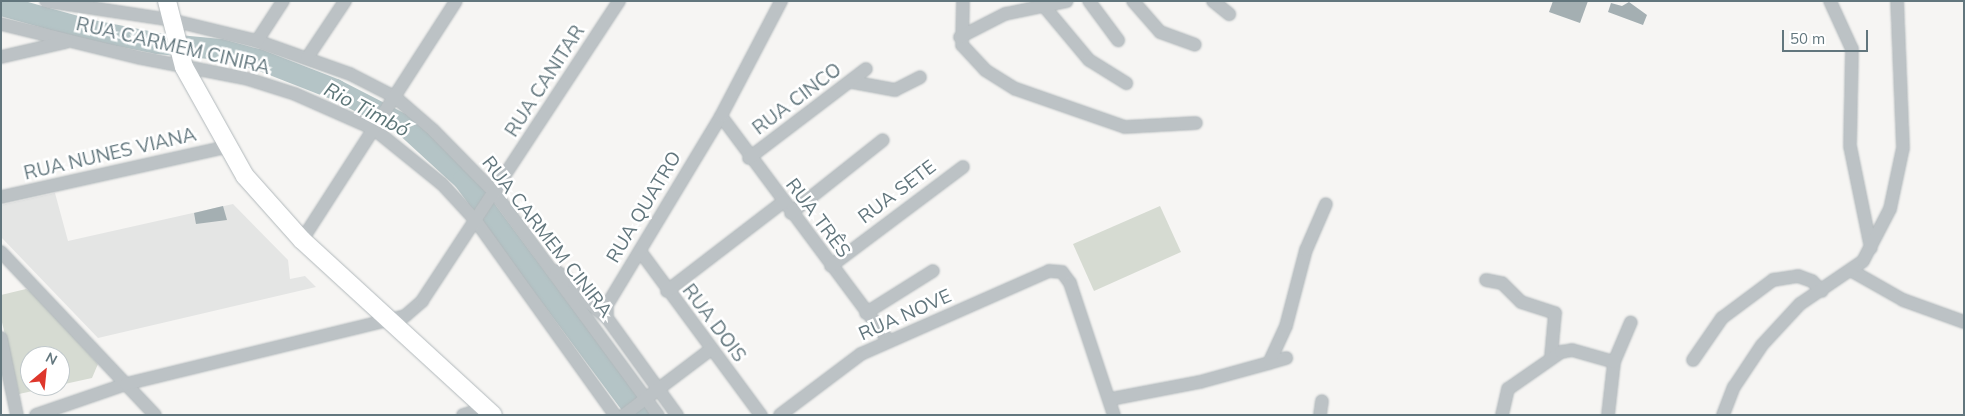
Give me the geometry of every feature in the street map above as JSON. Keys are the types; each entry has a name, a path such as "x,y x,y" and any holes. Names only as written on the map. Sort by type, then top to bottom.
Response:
{"main road":[{"path":"167,1 182,62 226,147 245,176 302,240 490,412"}],"street":[{"name":"RUA CARMEM CINIRA","path":"46,1 257,41 350,74 393,101 458,153 552,268 645,400 658,415"},
{"path":"257,41 283,1"},
{"path":"307,58 346,1"},
{"path":"302,240 393,101 455,1"},
{"name":"RUA CANITAR","path":"393,322 422,301 619,1"},
{"name":"RUA QUATRO","path":"607,318 608,305 721,116 781,1"},
{"path":"963,1 960,37 973,60 996,78 1073,112 1125,127 1196,123"},
{"path":"1005,14 1009,1"},
{"path":"960,37 1005,14 1067,1"},
{"path":"1089,1 1118,40"},
{"path":"1132,1 1160,32 1195,45"},
{"path":"1213,1 1229,14"},
{"path":"1830,1 1852,49 1850,146 1871,248"},
{"path":"1723,415 1734,387 1762,345 1800,304 1852,271 1871,248 1890,209 1900,171 1903,86 1897,1"},
{"path":"1043,5 1089,60 1126,82"},
{"name":"RUA CARMEM CINIRA","path":"1,24 68,42 182,62 248,79 295,94 376,126 442,184 477,218 616,415"},
{"path":"1,57 68,42"},
{"name":"RUA CINCO","path":"749,158 852,82 866,69"},
{"path":"852,82 895,90 920,77"},
{"name":"RUA TRÊS","path":"721,116 749,158 888,341"},
{"path":"667,291 883,140"},
{"name":"RUA NUNES VIANA","path":"1,197 226,147"},
{"name":"RUA SETE","path":"830,266 963,167"},
{"path":"1269,363 1286,326 1306,250 1326,204"},
{"name":"RUA DOIS","path":"640,251 710,350 760,415"},
{"path":"1,252 155,415"},
{"path":"552,268 574,283 585,299 607,318 677,415"},
{"path":"866,313 933,271"},
{"name":"RUA NOVE","path":"780,415 861,354 1037,275 1056,271 1070,283 1111,399"},
{"path":"1852,271 1903,300 1964,322"},
{"path":"1693,360 1722,318 1773,280 1798,276 1812,281 1822,291"},
{"path":"1486,280 1502,283 1521,302 1555,313 1551,357"},
{"path":"36,415 126,384 393,322"},
{"path":"1608,415 1614,362 1631,322"},
{"path":"1,338 3,359 17,415"},
{"path":"624,415 710,350"},
{"path":"1502,415 1508,389 1551,357 1572,350 1614,362"},
{"path":"1114,415 1111,399 1200,382 1286,358"},
{"path":"1320,415 1322,400"},
{"path":"463,415 490,412"}],"shaded area":[{"path":"55,193 68,241 233,204 288,260 290,279 305,276 316,287 98,338 1,237 1,205"},
{"path":"1160,206 1181,252 1094,291 1073,244"},
{"path":"26,289 34,293 98,364 92,378 70,383 70,346 20,346 19,394 1,318 1,295"}],"building":[{"path":"1553,1 1588,1 1580,23 1549,12"},
{"path":"1629,2 1647,15 1643,25 1608,12 1611,3 1622,6"},
{"path":"223,206 227,220 196,224 194,213"}],"waterway":[{"name":"Rio Timbó","path":"1,5 87,29 157,43 220,49 258,59 335,89 403,124 463,179 638,415"}]}
